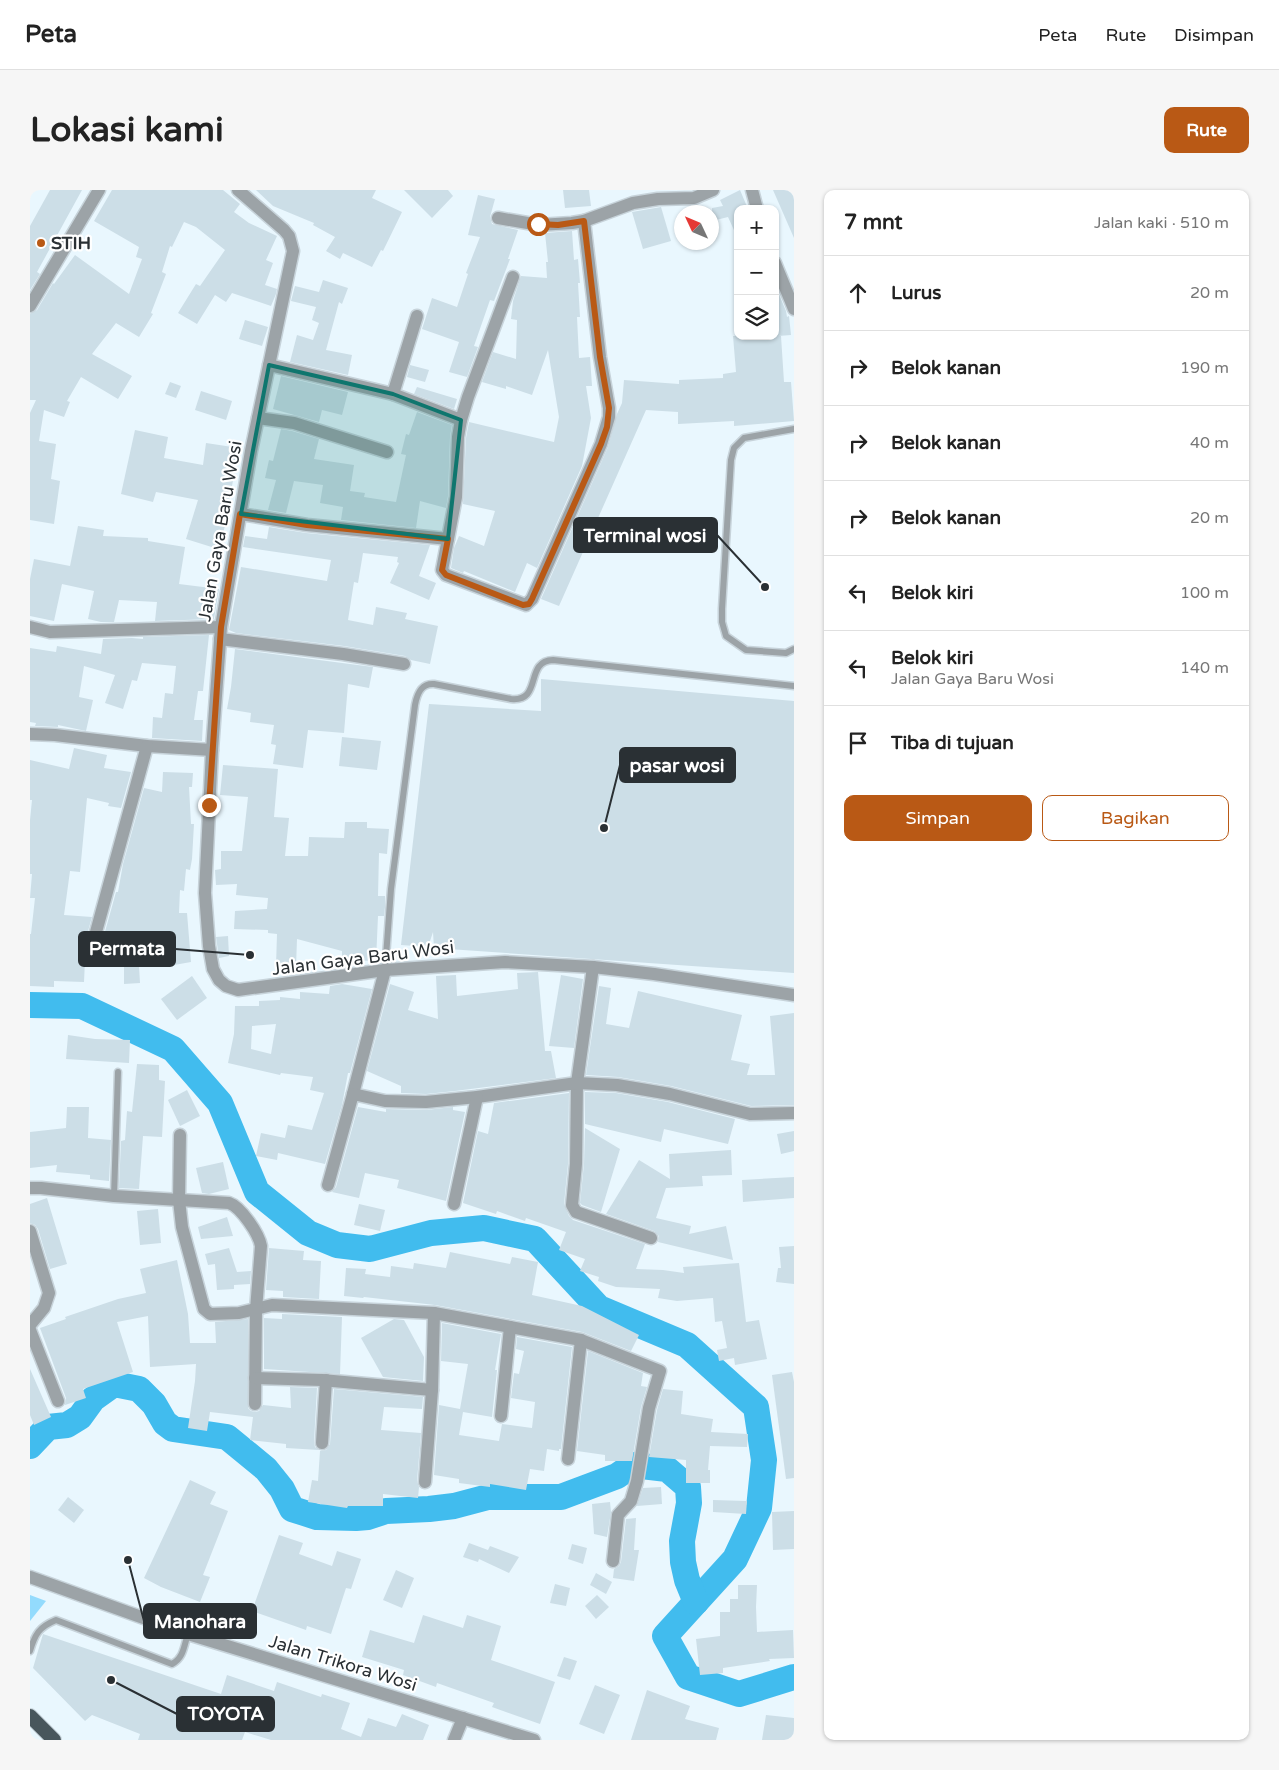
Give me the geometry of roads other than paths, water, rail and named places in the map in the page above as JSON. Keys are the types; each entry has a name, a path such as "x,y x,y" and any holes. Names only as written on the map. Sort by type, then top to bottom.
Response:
{"highway":[{"path":"30,1716 54,1740"}],"street":[{"path":"30,306 98,190"},
{"name":"Jalan Gaya Baru Wosi","path":"238,190 284,230 292,244 291,264 258,418 220,633 205,893 209,946 213,969 219,980 234,990 245,990 385,970 491,962 593,967 794,995"},
{"path":"498,218 558,225 584,221 633,204 658,199 694,198 713,190"},
{"path":"752,190 756,205"},
{"path":"513,277 461,420 456,496 442,564 443,574 523,605 531,602 601,444 609,417 584,221"},
{"path":"779,273 794,309"},
{"path":"393,394 417,316"},
{"path":"269,365 393,394 461,420"},
{"path":"258,418 294,423 388,452"},
{"path":"240,514 307,525 448,539"},
{"path":"30,627 50,632 220,633 404,664"},
{"path":"30,734 147,746 212,750"},
{"path":"90,954 147,746"},
{"path":"593,967 578,1083 576,1164 572,1205 576,1212 651,1238"},
{"path":"328,1185 385,970"},
{"path":"353,1094 385,1101 426,1102 578,1083 617,1085 670,1094 750,1114 794,1113"},
{"path":"454,1204 477,1097"},
{"path":"180,1135 179,1200 182,1227 204,1309 210,1314 239,1313 272,1305 434,1313 582,1340 660,1371 649,1408 637,1481 631,1502 618,1515 613,1562"},
{"path":"30,1188 114,1196 229,1203 239,1208 260,1243 256,1310 255,1404"},
{"path":"30,1231 49,1293 44,1308 30,1325"},
{"path":"425,1482 432,1390 434,1313"},
{"path":"501,1416 510,1326"},
{"path":"30,1330 58,1401"},
{"path":"568,1459 582,1340"},
{"path":"255,1378 326,1380 432,1390"},
{"path":"322,1443 326,1380"},
{"name":"Jalan Trikora Wosi","path":"30,1577 188,1634 534,1740"},
{"path":"454,1740 463,1718"}],"lane":[{"path":"794,429 744,438 734,448 731,460 722,609 722,622 726,636 746,650 786,653 794,649"},
{"path":"385,970 392,889 415,705 416,698 422,687 434,684 511,699 521,699 525,698 529,693 539,666 548,660 794,686"},
{"path":"114,1196 118,1072"},
{"path":"30,1652 35,1634 46,1624 56,1620 172,1664 182,1656 188,1634"}],"waterway":[{"path":"30,1005 82,1006 173,1049 220,1103 257,1192 308,1233 337,1245 370,1249 431,1233 484,1228 535,1239 599,1308 687,1345 756,1407 764,1460 759,1508 735,1559 665,1636 688,1677 739,1694 794,1677"},
{"path":"30,1446 48,1427 67,1425 80,1417 93,1399 114,1384 139,1389 154,1404 165,1423 173,1429 227,1437 266,1469 282,1489 292,1509 317,1517 368,1517 386,1511 454,1506 488,1497 561,1497 617,1476 633,1465 667,1469 688,1487 689,1503 682,1541 683,1562 687,1580 696,1602"}],"place":[{"name":"STIH","path":"41,243"},
{"name":"Terminal wosi","path":"765,587"},
{"name":"pasar wosi","path":"604,828"},
{"name":"Permata","path":"250,955"},
{"name":"Manohara","path":"128,1560"},
{"name":"TOYOTA","path":"111,1680"}]}
